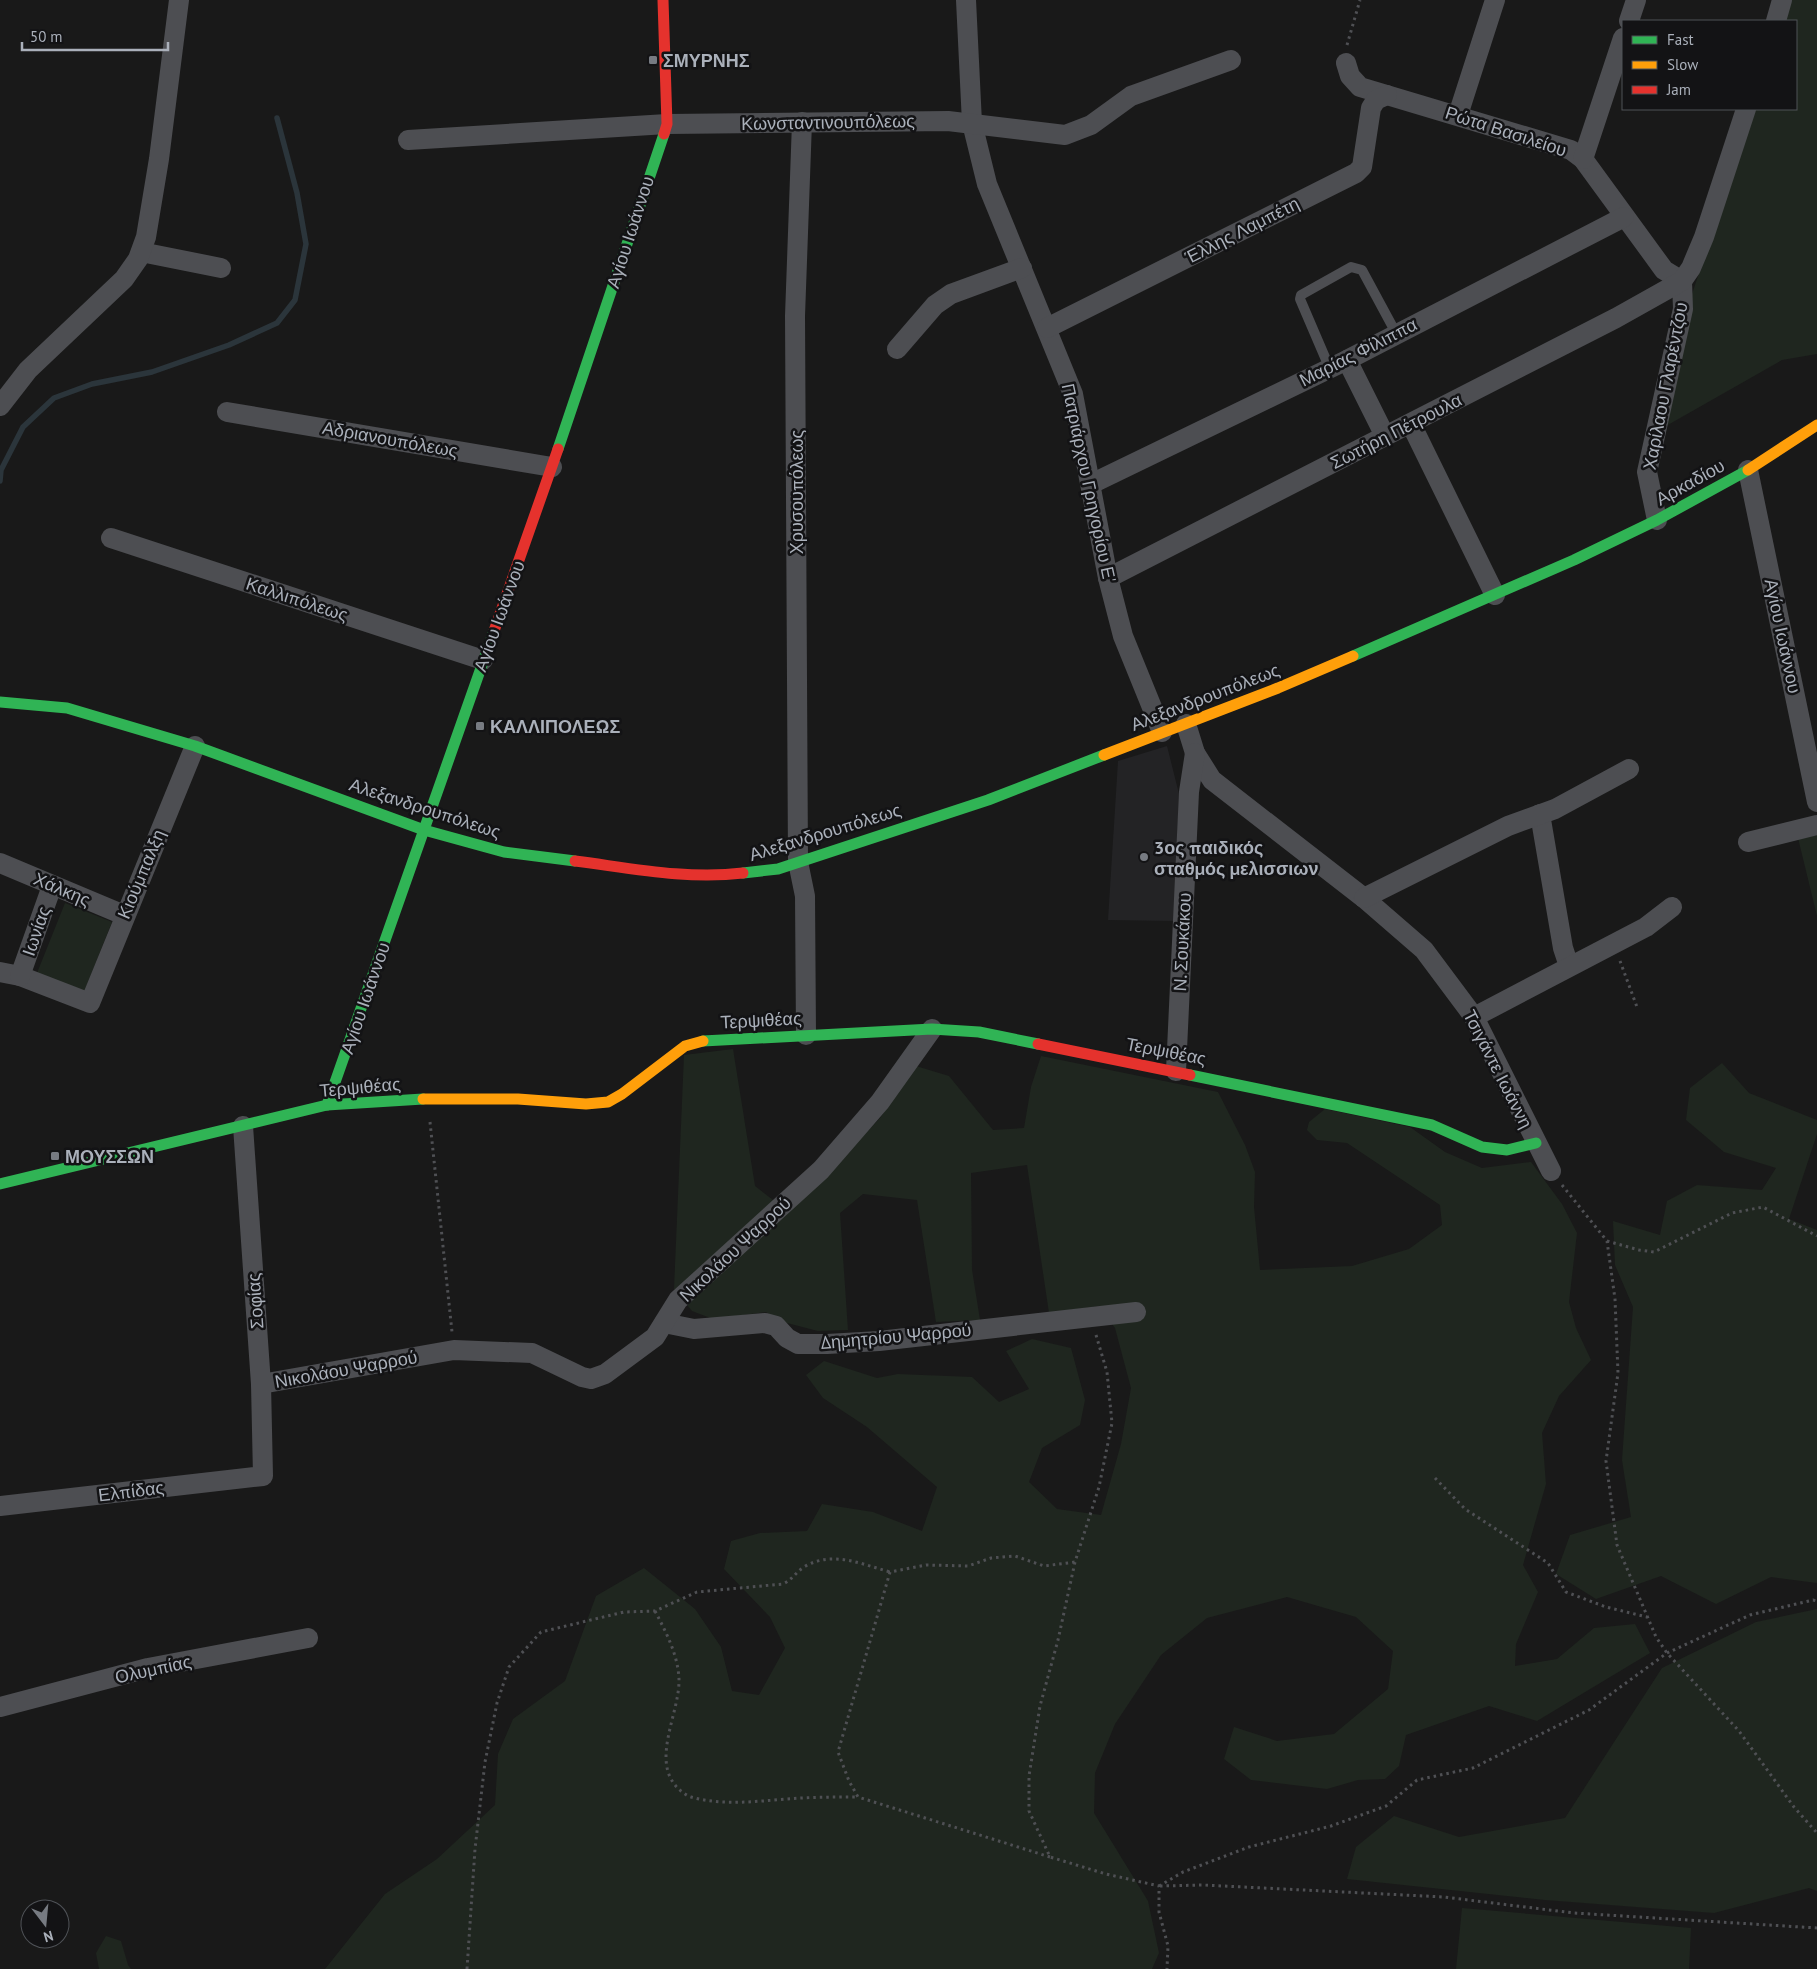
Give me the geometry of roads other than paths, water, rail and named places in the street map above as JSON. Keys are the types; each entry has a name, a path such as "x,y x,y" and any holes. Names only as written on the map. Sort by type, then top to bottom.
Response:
{"street":[{"path":"0,406 44,353 124,280 141,252 146,237 159,159 179,0"},
{"path":"663,0 667,124"},
{"name":"Πατριάρχου Γρηγορίου Ε'","path":"966,0 972,123 987,184 1074,394 1108,578 1123,636 1162,732"},
{"path":"1458,115 1495,0"},
{"path":"1629,20 1636,0"},
{"path":"1776,20 1782,0"},
{"path":"1583,160 1622,41"},
{"name":"Κωνσταντινουπόλεως","path":"408,140 667,124 802,122 972,123 1065,135 1091,124 1131,96 1231,60"},
{"name":"Ρώτα Βασιλείου","path":"1346,62 1350,76 1360,87 1570,150 1583,160 1664,270 1682,281"},
{"name":"Έλλης Λαμπέτη","path":"1047,328 1356,173 1362,167 1370,108 1376,100 1387,95"},
{"path":"1682,281 1691,268 1704,238 1746,110"},
{"name":"Χρυσουπόλεως","path":"802,122 795,316 798,862 805,896 806,1036"},
{"name":"Αγίου Ιωάννου","path":"327,1105 552,467 667,124"},
{"name":"Μαρίας Φίλιππα","path":"1091,484 1339,364 1624,217"},
{"path":"141,252 221,268"},
{"path":"897,349 935,305 951,294 1022,268"},
{"name":"Σωτήρη Πέτρουλα","path":"1108,578 1616,318 1682,281"},
{"name":"Χαρίλαου Γλαρέντζου","path":"1658,520 1647,472 1683,309 1682,281"},
{"path":"1339,364 1385,436"},
{"name":"Αδριανουπόλεως","path":"227,412 552,467"},
{"path":"1411,424 1495,595"},
{"name":"Αρκαδίου","path":"1574,560 1658,520 1748,470 1817,425"},
{"name":"Αγίου Ιωάννου","path":"1748,470 1817,802"},
{"name":"Καλλιπόλεως","path":"111,538 483,660"},
{"name":"Αλεξανδρουπόλεως","path":"0,702 67,708 195,746 424,830 504,852 683,875 750,874 798,862 988,800 1278,688 1574,560"},
{"name":"Τσιγάντε Ιωάννη","path":"1186,724 1195,753 1212,780 1364,898 1424,950 1474,1017 1551,1171"},
{"name":"Κιούμπαλξη","path":"20,976 90,1003 124,915 195,746"},
{"name":"Ν. Σουκάκου","path":"1176,1071 1189,792 1195,753"},
{"path":"1364,898 1508,826 1555,809 1629,769"},
{"path":"1540,814 1564,948 1569,966"},
{"path":"1748,842 1817,825"},
{"name":"Χάλκης","path":"0,863 124,915"},
{"name":"Ιωνίας","path":"20,976 52,886"},
{"path":"1474,1017 1646,927 1672,907"},
{"path":"0,972 20,976"},
{"name":"Τερψιθέας","path":"0,1184 327,1105 428,1099 518,1098 586,1104 608,1102 622,1094 685,1046 709,1040 932,1030 979,1032 1432,1125 1467,1142 1501,1152 1519,1149 1536,1143"},
{"name":"Νικολάου Ψαρρού","path":"261,1384 454,1350 532,1353 591,1380 605,1374 655,1337 678,1300 821,1170 880,1102 932,1030"},
{"name":"Σοφίας","path":"243,1126 261,1384 263,1476"},
{"name":"Δημητρίου Ψαρρού","path":"664,1323 694,1329 765,1323 776,1326 787,1338 798,1344 826,1344 1136,1312"},
{"name":"Ελπίδας","path":"0,1506 263,1476"},
{"name":"Ολυμπίας","path":"0,1707 148,1668 308,1638"}],"lane":[{"path":"1339,364 1300,299 1301,295 1351,267 1362,270 1396,333"}],"waterway":[{"path":"0,481 1,470 23,427 54,398 92,384 152,372 229,345 277,323 295,300 306,244 297,193 277,118"}],"place":[{"name":"ΣΜΥΡΝΗΣ","path":"653,60"},
{"name":"ΚΑΛΛΙΠΟΛΕΩΣ","path":"480,726"},
{"name":"3ος παιδικός σταθμός μελισσιων","path":"1144,857"},
{"name":"ΜΟΥΣΣΩΝ","path":"55,1156"}]}
